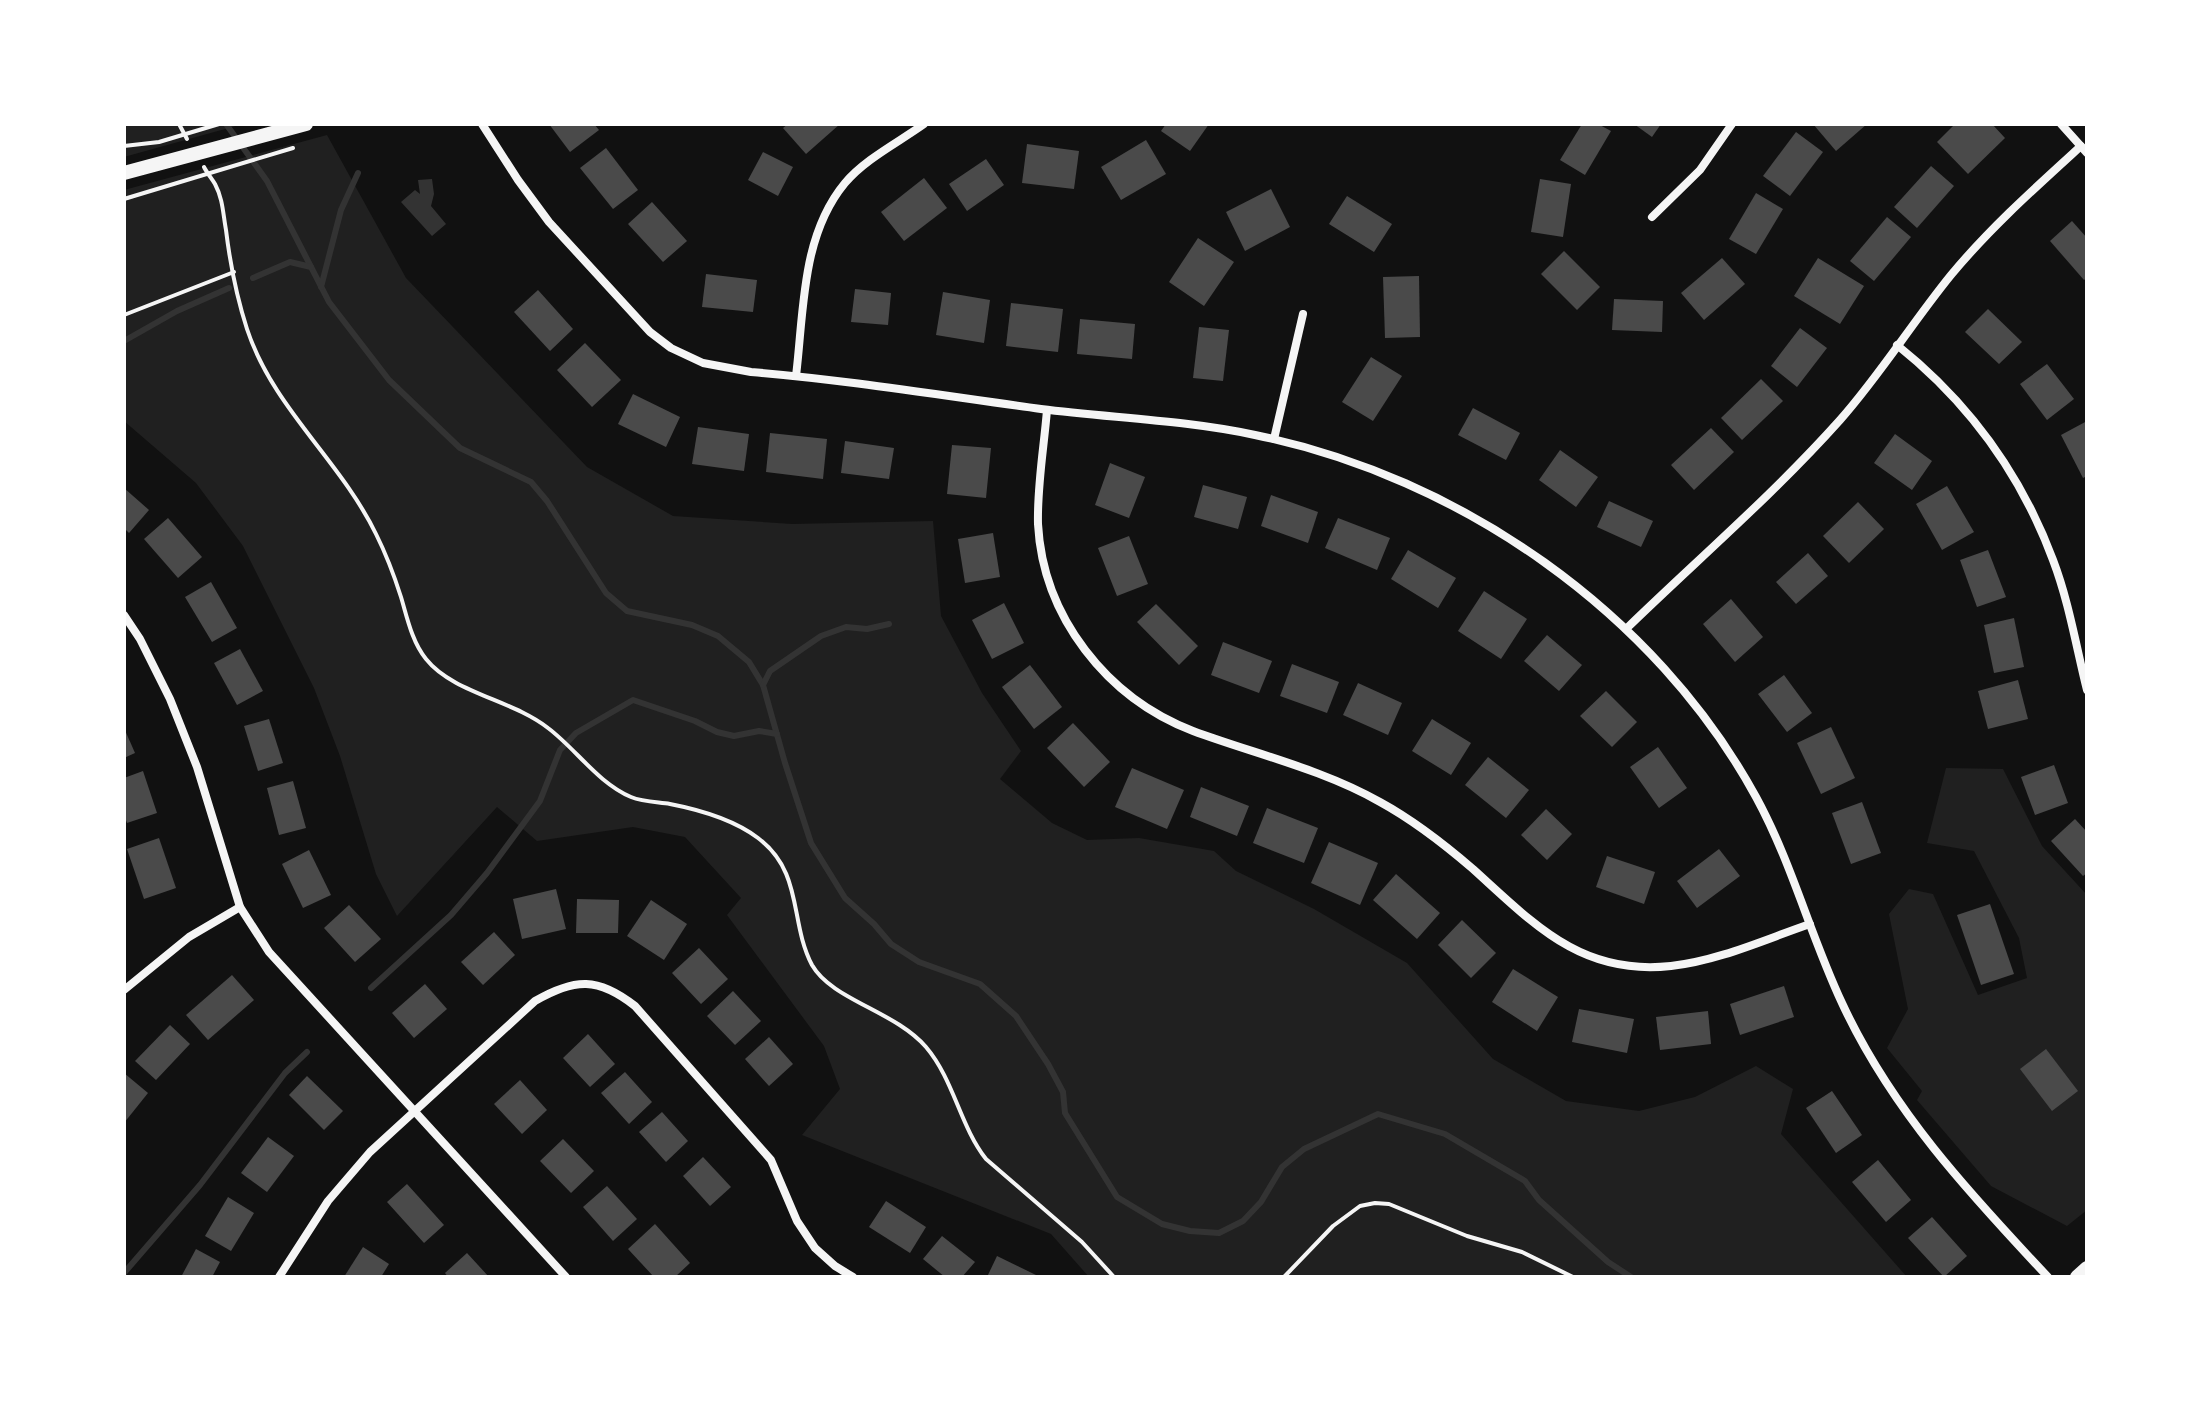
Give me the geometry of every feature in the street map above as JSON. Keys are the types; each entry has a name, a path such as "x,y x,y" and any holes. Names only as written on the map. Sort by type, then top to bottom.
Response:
{"street":[{"path":"124,173 306,124"},
{"path":"482,124 549,222 650,332 671,348 703,363 729,369 1047,410 1168,422 1274,439 1383,474 1452,506 1517,544 1580,589 1626,629 1684,692 1716,733 1755,795 1786,859 1843,1005 1878,1071 1912,1122 1968,1191 2048,1277"},
{"path":"796,376 810,258 815,235 827,208 847,181 924,124"},
{"path":"1652,217 1700,170 1732,124"},
{"path":"1626,629 1804,460 1875,379 1897,345 1953,273 2010,211 2084,150 2061,124"},
{"path":"1274,439 1303,314"},
{"path":"1897,345 1930,372 1961,404 1998,452 2029,505 2057,573 2087,690"},
{"path":"1047,410 1038,506 1038,528 1046,571 1061,612 1072,631 1098,667 1130,696 1162,717 1192,730 1318,774 1378,801 1428,832 1531,923 1582,955 1617,965 1675,966 1810,924"},
{"path":"124,615 140,639 170,699 197,767 240,907 269,952 566,1277"},
{"path":"124,990 189,937 240,907"},
{"path":"279,1277 328,1201 370,1152 535,1001 560,987 587,982 616,991 645,1017 771,1160 797,1221 815,1248 853,1277"},
{"path":"2077,1277 2087,1268"}],"path":[{"path":"124,146 159,142 219,124"},
{"path":"124,199 293,148"},
{"path":"215,184 224,209 247,329 260,364 280,398 334,469 374,531 394,577 419,650 437,672 518,709 556,735 605,781 630,796 715,815 741,826 761,840 788,876 803,940 811,963 822,979 896,1021 926,1047 948,1081 976,1146 986,1159 1082,1242 1114,1277"},
{"path":"124,315 234,272"},
{"path":"1284,1277 1333,1226 1360,1206 1375,1203 1389,1204 1467,1236 1522,1252 1573,1277"}],"shaded area":[{"path":"124,124 243,124 124,157"},
{"path":"327,135 406,278 587,467 673,516 792,524 933,521 941,616 982,693 1021,751 1000,779 1052,823 1087,840 1139,838 1214,851 1236,871 1314,909 1407,963 1493,1059 1566,1101 1639,1111 1695,1097 1756,1066 1793,1089 1781,1134 1907,1277 1089,1277 1051,1234 802,1135 840,1089 824,1046 727,915 741,898 685,837 633,827 537,841 497,807 397,916 376,874 340,756 314,688 243,546 196,483 124,421 124,190"},
{"path":"432,179 434,194 431,206 446,224 432,236 401,202 415,190 420,194 418,180"},
{"path":"1946,768 2003,769 2042,846 2087,895 2087,1210 2067,1226 1991,1186 1917,1100 1922,1091 1887,1048 1908,1009 1889,914 1909,889 1933,894 1978,995 2027,978 2019,938 1974,851 1927,843"}],"building":[{"path":"549,124 594,124 599,130 570,152"},
{"path":"788,124 840,124 806,154 783,128"},
{"path":"1166,124 1209,124 1190,151 1161,131"},
{"path":"1582,124 1598,124 1611,131 1585,175 1560,160"},
{"path":"1634,124 1661,124 1652,137"},
{"path":"1813,124 1867,124 1836,151"},
{"path":"1955,124 1992,124 2005,138 1968,174 1937,142"},
{"path":"1796,132 1823,152 1790,196 1763,176"},
{"path":"1146,140 1166,174 1121,200 1101,167"},
{"path":"1027,144 1079,151 1074,189 1022,183"},
{"path":"606,148 638,190 613,209 580,168"},
{"path":"763,152 793,167 778,196 748,180"},
{"path":"986,159 1004,185 967,211 949,184"},
{"path":"1931,166 1954,186 1917,228 1894,207"},
{"path":"924,178 947,208 904,241 881,212"},
{"path":"1540,179 1571,184 1563,237 1531,232"},
{"path":"1271,189 1290,227 1245,251 1226,212"},
{"path":"1756,193 1783,209 1756,254 1729,239"},
{"path":"1347,196 1392,224 1374,252 1329,224"},
{"path":"652,202 687,241 663,262 628,224"},
{"path":"1887,217 1911,237 1874,281 1850,261"},
{"path":"2072,221 2087,238 2087,278 2084,280 2050,241"},
{"path":"1198,238 1234,262 1204,306 1169,282"},
{"path":"1564,251 1600,287 1577,310 1541,274"},
{"path":"1722,258 1745,284 1704,320 1681,293"},
{"path":"1818,258 1864,286 1840,324 1794,296"},
{"path":"706,274 757,280 753,312 702,307"},
{"path":"1419,276 1420,337 1385,338 1383,277"},
{"path":"855,289 891,293 888,325 851,322"},
{"path":"538,290 573,329 550,351 514,312"},
{"path":"943,292 990,300 984,343 936,335"},
{"path":"1614,299 1663,301 1662,332 1612,330"},
{"path":"1011,303 1063,309 1058,352 1006,346"},
{"path":"1988,309 2022,342 1999,364 1965,332"},
{"path":"1080,319 1135,324 1132,359 1077,354"},
{"path":"1199,327 1229,330 1223,381 1193,378"},
{"path":"1800,328 1827,348 1797,387 1771,366"},
{"path":"585,343 621,380 592,407 557,370"},
{"path":"1371,357 1402,376 1373,421 1342,402"},
{"path":"2047,364 2074,399 2047,420 2020,384"},
{"path":"1761,379 1783,401 1742,440 1721,418"},
{"path":"633,394 680,417 666,447 618,424"},
{"path":"1473,408 1520,433 1506,460 1458,435"},
{"path":"2087,421 2087,476 2083,478 2061,435"},
{"path":"698,427 749,434 744,471 692,464"},
{"path":"1711,428 1734,452 1694,490 1671,465"},
{"path":"770,433 827,439 823,479 766,472"},
{"path":"1895,434 1932,461 1912,490 1874,463"},
{"path":"845,441 894,448 889,479 841,473"},
{"path":"952,445 991,448 986,498 947,494"},
{"path":"1560,450 1598,477 1576,507 1539,480"},
{"path":"1110,463 1145,477 1129,518 1095,505"},
{"path":"1203,485 1247,497 1238,529 1194,517"},
{"path":"1947,486 1974,532 1942,550 1916,504"},
{"path":"124,488 149,510 129,533 124,528"},
{"path":"1271,495 1318,512 1308,543 1261,526"},
{"path":"1609,501 1653,521 1641,547 1597,527"},
{"path":"1858,502 1884,529 1849,563 1823,536"},
{"path":"168,518 202,557 178,578 144,539"},
{"path":"1338,518 1390,538 1377,570 1325,548"},
{"path":"993,533 1000,577 965,583 958,539"},
{"path":"1129,536 1148,584 1117,596 1098,548"},
{"path":"1408,550 1456,578 1438,608 1391,579"},
{"path":"1988,550 2006,597 1977,607 1960,560"},
{"path":"1808,553 1828,576 1796,604 1776,582"},
{"path":"211,582 237,628 212,642 185,597"},
{"path":"1484,591 1527,619 1501,659 1458,631"},
{"path":"1731,599 1763,637 1735,662 1703,624"},
{"path":"1004,603 1024,643 992,659 972,620"},
{"path":"1156,604 1198,646 1179,665 1137,622"},
{"path":"2014,618 2024,667 1994,673 1984,625"},
{"path":"1547,635 1582,665 1559,691 1524,661"},
{"path":"1223,642 1272,661 1259,693 1211,675"},
{"path":"240,649 263,691 237,705 214,663"},
{"path":"1292,664 1339,682 1327,713 1280,696"},
{"path":"1030,665 1062,707 1034,729 1002,687"},
{"path":"1784,675 1812,713 1787,732 1758,694"},
{"path":"2018,680 2028,719 1988,729 1978,691"},
{"path":"1358,683 1402,703 1388,735 1343,715"},
{"path":"1606,691 1637,722 1612,747 1580,716"},
{"path":"269,719 283,763 258,771 244,726"},
{"path":"1432,719 1471,743 1451,775 1412,751"},
{"path":"1073,723 1110,762 1084,787 1047,748"},
{"path":"1831,727 1855,778 1821,794 1797,743"},
{"path":"124,728 135,753 124,758"},
{"path":"1658,747 1687,788 1659,808 1630,767"},
{"path":"1488,757 1529,790 1506,818 1465,785"},
{"path":"2054,765 2068,803 2035,815 2021,777"},
{"path":"1132,768 1184,790 1167,829 1115,807"},
{"path":"143,771 157,813 127,823 124,815 124,778"},
{"path":"293,781 306,828 279,835 267,788"},
{"path":"1201,787 1249,806 1237,836 1190,817"},
{"path":"1862,802 1881,853 1851,864 1832,813"},
{"path":"1267,808 1318,828 1304,863 1253,843"},
{"path":"1546,809 1572,834 1547,860 1521,835"},
{"path":"2075,819 2087,832 2087,873 2083,876 2051,841"},
{"path":"159,838 176,888 144,899 127,849"},
{"path":"1329,842 1378,863 1360,905 1311,883"},
{"path":"1719,849 1740,876 1697,908 1677,881"},
{"path":"309,850 331,895 303,908 282,864"},
{"path":"1607,856 1655,872 1644,904 1596,887"},
{"path":"1396,874 1440,913 1417,939 1373,900"},
{"path":"556,889 566,929 522,939 513,899"},
{"path":"577,899 619,900 618,933 576,933"},
{"path":"651,900 687,924 664,960 627,936"},
{"path":"1990,904 2014,974 1981,985 1957,915"},
{"path":"349,905 381,939 355,962 324,928"},
{"path":"1462,920 1496,953 1471,978 1438,945"},
{"path":"494,932 515,955 483,985 461,962"},
{"path":"699,948 728,979 701,1004 672,973"},
{"path":"1513,969 1558,997 1537,1031 1492,1002"},
{"path":"232,975 254,1000 208,1040 186,1015"},
{"path":"425,984 447,1009 414,1038 392,1013"},
{"path":"1784,986 1794,1017 1740,1035 1730,1004"},
{"path":"733,991 761,1021 735,1045 707,1016"},
{"path":"1579,1009 1634,1019 1627,1053 1572,1042"},
{"path":"1708,1011 1711,1044 1660,1050 1656,1017"},
{"path":"170,1025 190,1044 156,1080 135,1061"},
{"path":"588,1034 615,1064 590,1087 563,1058"},
{"path":"769,1037 793,1064 769,1086 745,1059"},
{"path":"2046,1049 2078,1091 2052,1111 2020,1069"},
{"path":"625,1072 652,1102 629,1124 601,1093"},
{"path":"124,1073 148,1093 124,1123"},
{"path":"307,1076 343,1111 324,1130 289,1095"},
{"path":"520,1080 547,1110 522,1134 494,1104"},
{"path":"1832,1091 1862,1135 1836,1153 1806,1108"},
{"path":"662,1112 688,1141 666,1162 639,1132"},
{"path":"268,1137 294,1156 267,1192 241,1173"},
{"path":"563,1139 594,1171 571,1193 540,1161"},
{"path":"703,1157 731,1187 710,1206 683,1176"},
{"path":"1878,1160 1911,1200 1886,1222 1852,1182"},
{"path":"407,1184 444,1225 424,1243 387,1202"},
{"path":"607,1186 637,1219 613,1241 583,1207"},
{"path":"228,1197 254,1213 231,1251 205,1236"},
{"path":"886,1201 926,1227 910,1253 869,1227"},
{"path":"1932,1217 1967,1256 1944,1277 1908,1238"},
{"path":"655,1224 690,1263 675,1277 654,1277 628,1249"},
{"path":"942,1236 975,1262 962,1277 945,1277 923,1259"},
{"path":"363,1247 389,1264 381,1277 344,1277"},
{"path":"196,1249 220,1262 212,1277 181,1277"},
{"path":"467,1253 489,1277 448,1277 445,1273"},
{"path":"997,1256 1036,1275 1035,1277 987,1277"}],"waterway":[{"path":"226,124 267,181 329,302 389,380 460,448 531,482 547,501 606,593 627,611 692,625 718,636 749,662 763,685 811,843 845,898 891,944 919,962 980,984 1016,1016 1048,1064 1063,1092 1065,1113 1117,1197 1162,1224 1190,1231 1219,1233 1243,1221 1261,1202 1282,1167 1304,1149 1378,1114 1445,1134 1525,1181 1539,1200 1608,1262 1631,1277"},
{"path":"321,287 341,210 358,173"},
{"path":"253,278 290,262 311,267"},
{"path":"124,341 177,311 229,288"},
{"path":"763,685 770,671 821,636 846,627 867,629 889,624"},
{"path":"371,988 451,915 487,873 540,801 560,750 576,733 633,700 695,721 717,732 734,736 759,731 777,734"},
{"path":"124,1273 200,1185 285,1073 307,1052"}]}
